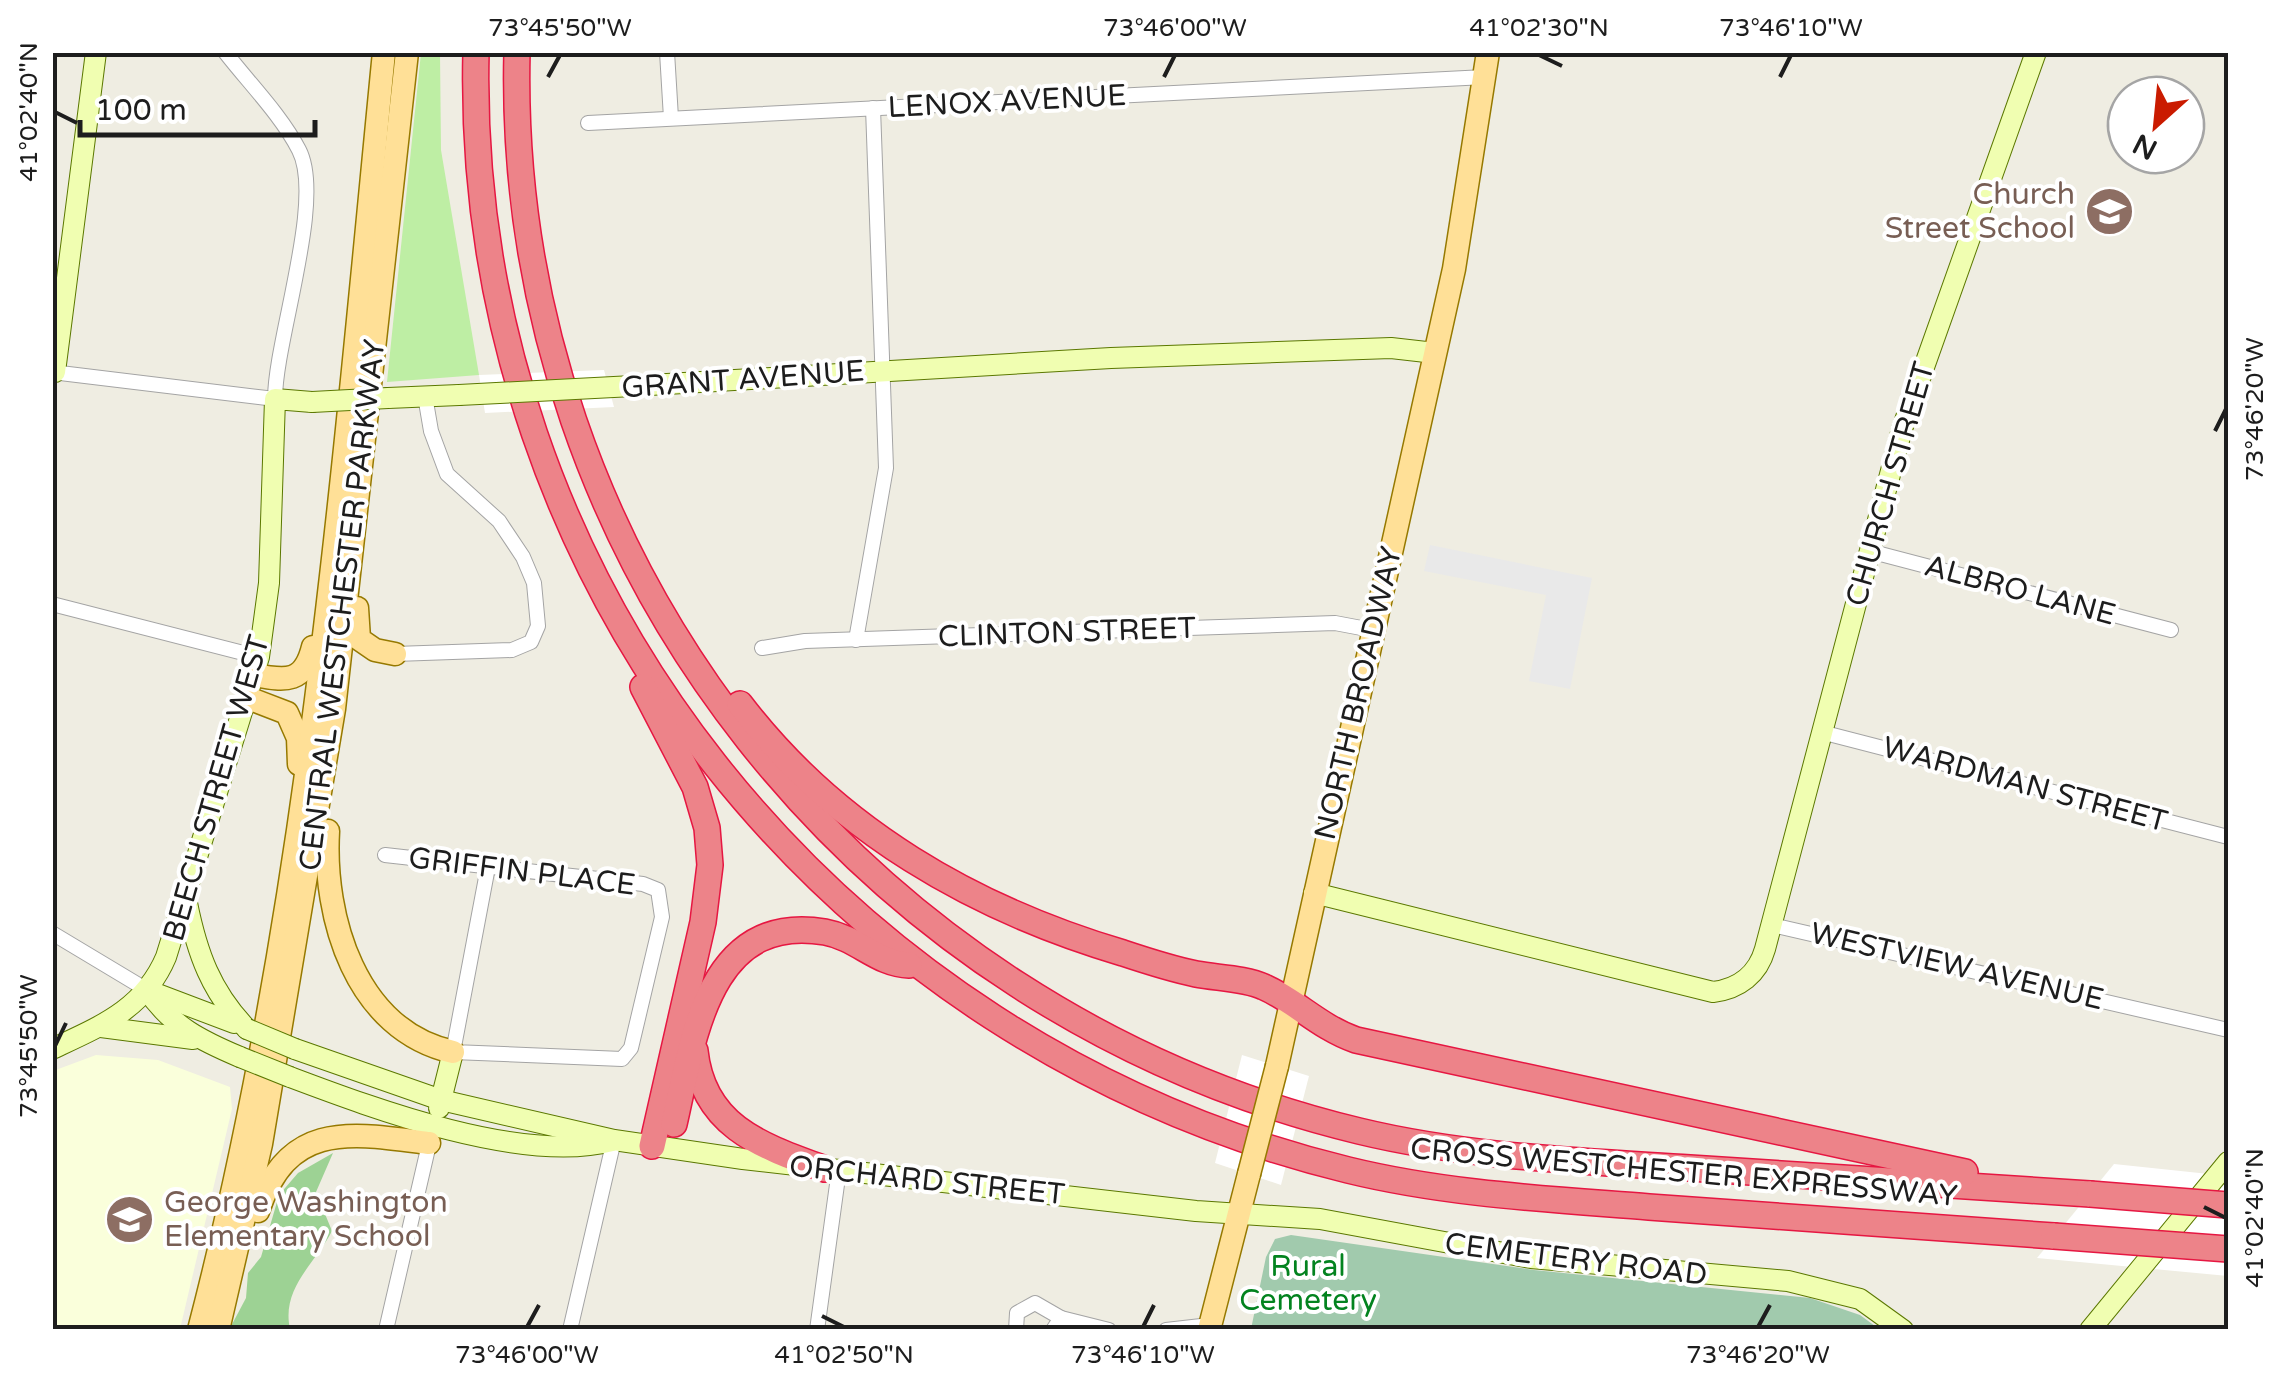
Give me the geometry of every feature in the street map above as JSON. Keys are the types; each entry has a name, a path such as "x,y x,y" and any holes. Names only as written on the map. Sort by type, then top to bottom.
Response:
{"highway":[{"name":"CROSS WESTCHESTER EXPRESSWAY","path":"476,52 484,208 524,401 565,512 642,664 710,760 766,827 848,908 916,966 1008,1030 1136,1098 1242,1140 1352,1171 1492,1194 2228,1249"},
{"name":"CROSS WESTCHESTER EXPRESSWAY","path":"517,52 524,203 550,340 592,470 640,572 695,667 743,736 796,799 865,869 939,932 1006,980 1090,1030 1178,1072 1308,1118 1442,1146 2228,1204"},
{"path":"640,572 780,752 858,822 917,864 1038,926 1186,972 1263,986 1292,1008 1356,1040 2079,1193"},
{"path":"642,664 644,694 684,763 699,799 710,864 703,922 660,1147"},
{"path":"660,1147 698,1020 720,973 743,951 774,935 825,932 854,942 888,965 916,966"},
{"path":"698,1020 698,1071 720,1116 748,1140 832,1169"}],"main road":[{"name":"CENTRAL WESTCHESTER PARKWAY","path":"218,1330 261,1144 331,728 384,52"},
{"name":"CENTRAL WESTCHESTER PARKWAY","path":"200,1330 237,1176 305,785 348,513 407,52"},
{"name":"NORTH BROADWAY","path":"1210,1328 1292,1008 1314,893 1457,257 1488,52"},
{"path":"348,513 356,634 368,647 395,654"},
{"path":"256,666 286,681 298,678 308,666 348,513"},
{"path":"331,728 344,706 354,668 395,654"},
{"path":"248,698 288,713 298,738 298,762 305,785"},
{"path":"319,808 328,829 329,905 341,946 358,976 388,1014 417,1038 453,1052"},
{"path":"226,1299 267,1187 288,1158 334,1135 432,1134"}],"street":[{"path":"54,372 96,52"},
{"name":"BEECH STREET WEST","path":"147,990 166,957 186,898 256,666 269,583 275,378 298,276 303,162 280,122 224,52"},
{"path":"667,52 672,118"},
{"name":"CHURCH STREET","path":"1772,924 1915,388 2036,52"},
{"name":"LENOX AVENUE","path":"588,123 1485,77"},
{"path":"856,640 886,468 873,108"},
{"name":"GRANT AVENUE","path":"54,372 312,402 884,370 1372,349 1436,353"},
{"path":"395,654 512,650 530,642 538,626 534,583 523,557 499,521 447,474 431,431 425,396"},
{"name":"ALBRO LANE","path":"1869,551 2171,630"},
{"path":"52,604 256,666"},
{"name":"CLINTON STREET","path":"762,648 856,640 1335,623 1372,630"},
{"name":"WARDMAN STREET","path":"1821,732 2228,837"},
{"name":"GRIFFIN PLACE","path":"385,855 643,884 658,890 662,916 631,1048 622,1059 453,1052"},
{"path":"386,1330 453,1052 488,866"},
{"name":"WESTVIEW AVENUE","path":"1314,893 1713,992 1737,986 1755,971 1772,924 2228,1030"},
{"path":"186,898 196,946 210,981 224,1005 247,1029"},
{"path":"52,933 147,990 163,1014 199,1040 432,1134"},
{"path":"52,1049 101,1028 147,990"},
{"name":"ORCHARD STREET","path":"147,990 166,994 295,1049 441,1100 614,1140 832,1169 1240,1214"},
{"path":"101,1028 199,1040"},
{"name":"ORCHARD STREET","path":"432,1134 592,1146 614,1140"},
{"path":"570,1330 614,1140"},
{"path":"2090,1330 2228,1162"},
{"path":"817,1330 832,1169"},
{"name":"CEMETERY ROAD","path":"1240,1214 1320,1220 1531,1258 1788,1281 1860,1299 1903,1330"},
{"path":"1016,1330 1017,1313 1025,1306 1046,1306 1057,1324 1110,1330"},
{"path":"1166,1330 1210,1328"}],"shaded area":[{"path":"1430,545 1592,578 1570,689 1529,681 1546,595 1424,571"},
{"name":"George Washington Elementary School","path":"96,1055 158,1060 230,1087 232,1109 180,1329 53,1329 53,1071"}],"green space":[{"path":"421,53 440,53 441,150 479,375 387,382"},
{"path":"333,1153 316,1192 332,1231 295,1289 290,1301 290,1329 229,1330 246,1298 248,1273 261,1257 279,1195 298,1173"},
{"name":"Rural Cemetery","path":"1291,1235 1534,1270 1810,1298 1860,1315 1879,1329 1251,1329 1266,1257 1275,1239"}],"pier":[{"path":"604,370 614,407 485,413 479,375"},
{"path":"1242,1055 1309,1076 1281,1185 1215,1163"},
{"path":"2114,1164 2228,1176 2228,1276 2037,1258"}],"place":[{"name":"Church Street School","path":"2110,211"},
{"name":"George Washington Elementary School","path":"129,1219"}]}
